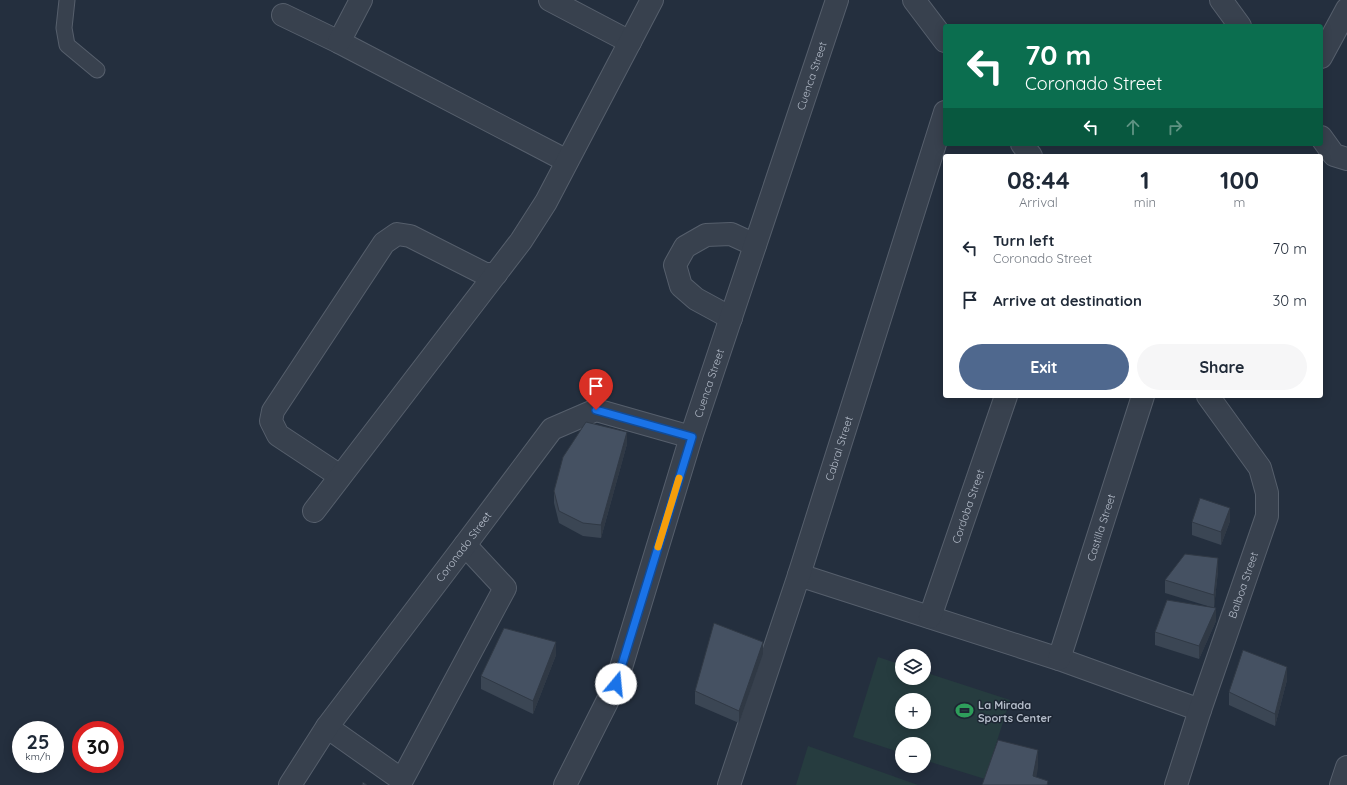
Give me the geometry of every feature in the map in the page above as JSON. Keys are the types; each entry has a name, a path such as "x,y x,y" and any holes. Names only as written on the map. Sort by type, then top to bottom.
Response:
{"street":[{"path":"339,42 361,0"},
{"path":"550,0 630,42"},
{"path":"314,511 521,241 546,202 652,0"},
{"name":"Cuenca Street","path":"565,785 616,684 692,437 837,0"},
{"path":"914,0 943,38"},
{"path":"1221,0 1239,24"},
{"path":"1323,53 1347,9"},
{"path":"283,15 339,42 567,161"},
{"name":"Cabral Street","path":"729,785 799,575 943,118"},
{"path":"1323,140 1334,155 1347,159"},
{"path":"340,476 278,435 271,421 273,411 384,243 397,234 410,236 485,274 496,274"},
{"path":"731,318 696,299 680,286 675,265 685,247 706,235 731,234 755,245"},
{"name":"Cordoba Street","path":"930,617 1005,398"},
{"name":"Castilla Street","path":"1059,659 1142,398"},
{"name":"Balboa Street","path":"1176,785 1200,710 1267,516 1267,493 1260,468 1209,398"},
{"name":"Coronado Street","path":"290,785 327,727 552,429 596,410 692,437"},
{"path":"327,727 402,780 506,588 465,545"},
{"path":"799,575 1059,659 1200,710"},
{"path":"1341,785 1347,766"}],"lane":[{"path":"67,0 64,28 67,45 97,70"}],"green space":[{"name":"La Mirada Sports Center","path":"878,657 895,663 895,685 931,685 931,674 1010,700 985,779 931,762 931,737 895,737 895,751 853,737"},
{"path":"808,746 918,785 796,785"}],"building":[{"path":"586,422 627,432 601,525 583,523 559,511 554,491 563,457"},
{"path":"1200,498 1230,508 1221,532 1192,522"},
{"path":"1185,554 1218,558 1214,595 1165,580"},
{"path":"1167,600 1216,608 1199,646 1155,632"},
{"path":"714,623 763,642 739,711 695,691"},
{"path":"504,628 556,642 533,701 481,676"},
{"path":"1243,650 1287,667 1275,714 1229,692"},
{"path":"998,740 1038,750 1033,776 1048,781 1047,785 982,785"}],"slow traffic":[{"path":"658,547 679,478"}],"place":[{"name":"La Mirada Sports Center","path":"965,711"}],"route":[{"path":"596,410 692,437 616,684"}]}
